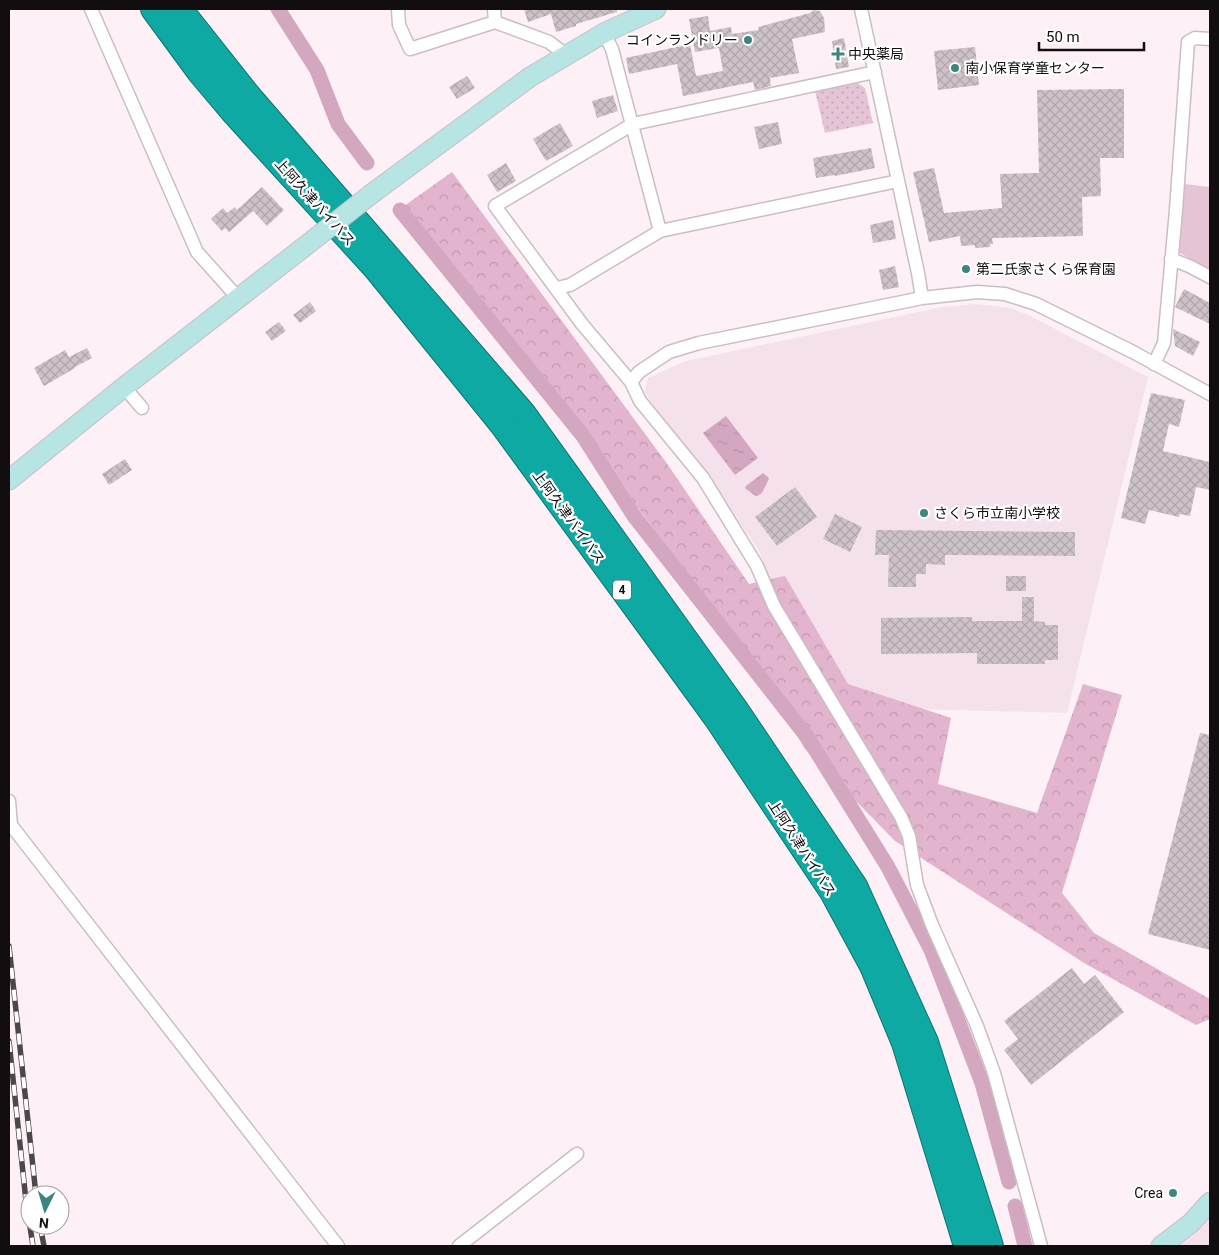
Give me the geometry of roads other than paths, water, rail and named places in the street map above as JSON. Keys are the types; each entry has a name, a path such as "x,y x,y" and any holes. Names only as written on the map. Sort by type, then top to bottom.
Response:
{"highway":[{"name":"上阿久津バイパス","path":"152,9 232,112 376,269 503,426 716,718 832,892 872,966 904,1044 966,1246"},
{"name":"上阿久津バイパス","path":"180,9 249,96 524,414 735,708 855,886 926,1042 991,1246"}],"street":[{"path":"91,9 198,252 239,298"},
{"path":"398,9 399,25 410,49 495,22 549,42 566,55"},
{"path":"494,9 495,22"},
{"path":"9,480 124,387 374,192 503,96 566,55 656,9"},
{"path":"861,9 922,298"},
{"path":"604,34 612,49 660,231"},
{"path":"1154,364 1164,343 1188,42 1195,38 1210,39"},
{"path":"875,72 633,124 495,206 558,288 582,324 631,382 640,401 703,478 757,566 774,606 901,817 909,836 917,886 932,925 977,1026 994,1073 1041,1246"},
{"path":"558,288 570,285 660,231 898,181"},
{"path":"1171,260 1189,266 1210,277"},
{"path":"631,382 639,372 669,352 922,298 977,292 1005,294 1036,304 1133,352 1210,394"},
{"path":"124,387 142,408"},
{"path":"9,801 11,825 338,1246"},
{"path":"458,1246 577,1154"},
{"path":"1161,1246 1191,1223 1210,1202"}],"water":[{"path":"726,416 758,458 735,475 703,433"},
{"path":"763,473 769,478 762,493 757,496 754,495 745,488"}],"waterway":[{"path":"278,9 317,70 338,124 367,163"},
{"path":"400,210 583,436 634,516 808,738 888,867 931,950 982,1083 1009,1182"},
{"path":"1015,1206 1025,1246"}],"railway":[{"path":"9,946 35,1185"},
{"path":"9,1041 26,1201 33,1246"},
{"path":"42,1235 44,1246"}],"place":[{"name":"コインランドリー","path":"748,40"},
{"name":"中央薬局","path":"838,54"},
{"name":"南小保育学童センター","path":"955,68"},
{"name":"第二氏家さくら保育園","path":"966,269"},
{"name":"さくら市立南小学校","path":"924,513"},
{"name":"Crea","path":"1173,1193"}]}
